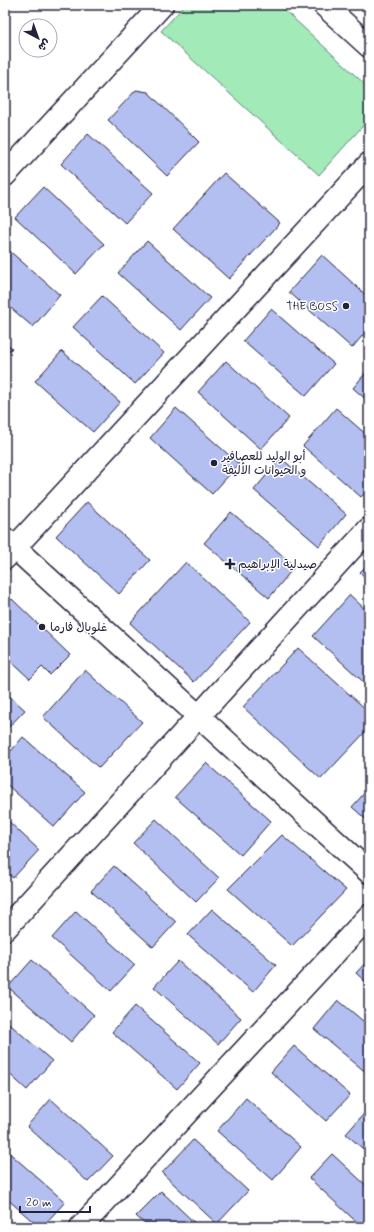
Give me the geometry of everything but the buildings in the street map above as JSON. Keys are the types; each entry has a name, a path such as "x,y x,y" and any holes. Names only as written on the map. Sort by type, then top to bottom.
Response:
{"street":[{"path":"5,175 162,5"},
{"path":"324,5 369,46"},
{"path":"369,164 8,548 199,716 369,872"},
{"path":"5,929 369,529"},
{"path":"81,1227 369,916"}],"green space":[{"path":"185,5 279,5 369,88 369,119 319,175 161,31"}],"place":[{"name":"THE BOSS","path":"346,306"},
{"name":"أبو الوليد للعصافير و الحيوانات الأليفة","path":"214,463"},
{"name":"صيدلية الإبراهيم","path":"230,564"},
{"name":"غلوبال فارما","path":"42,627"}]}
